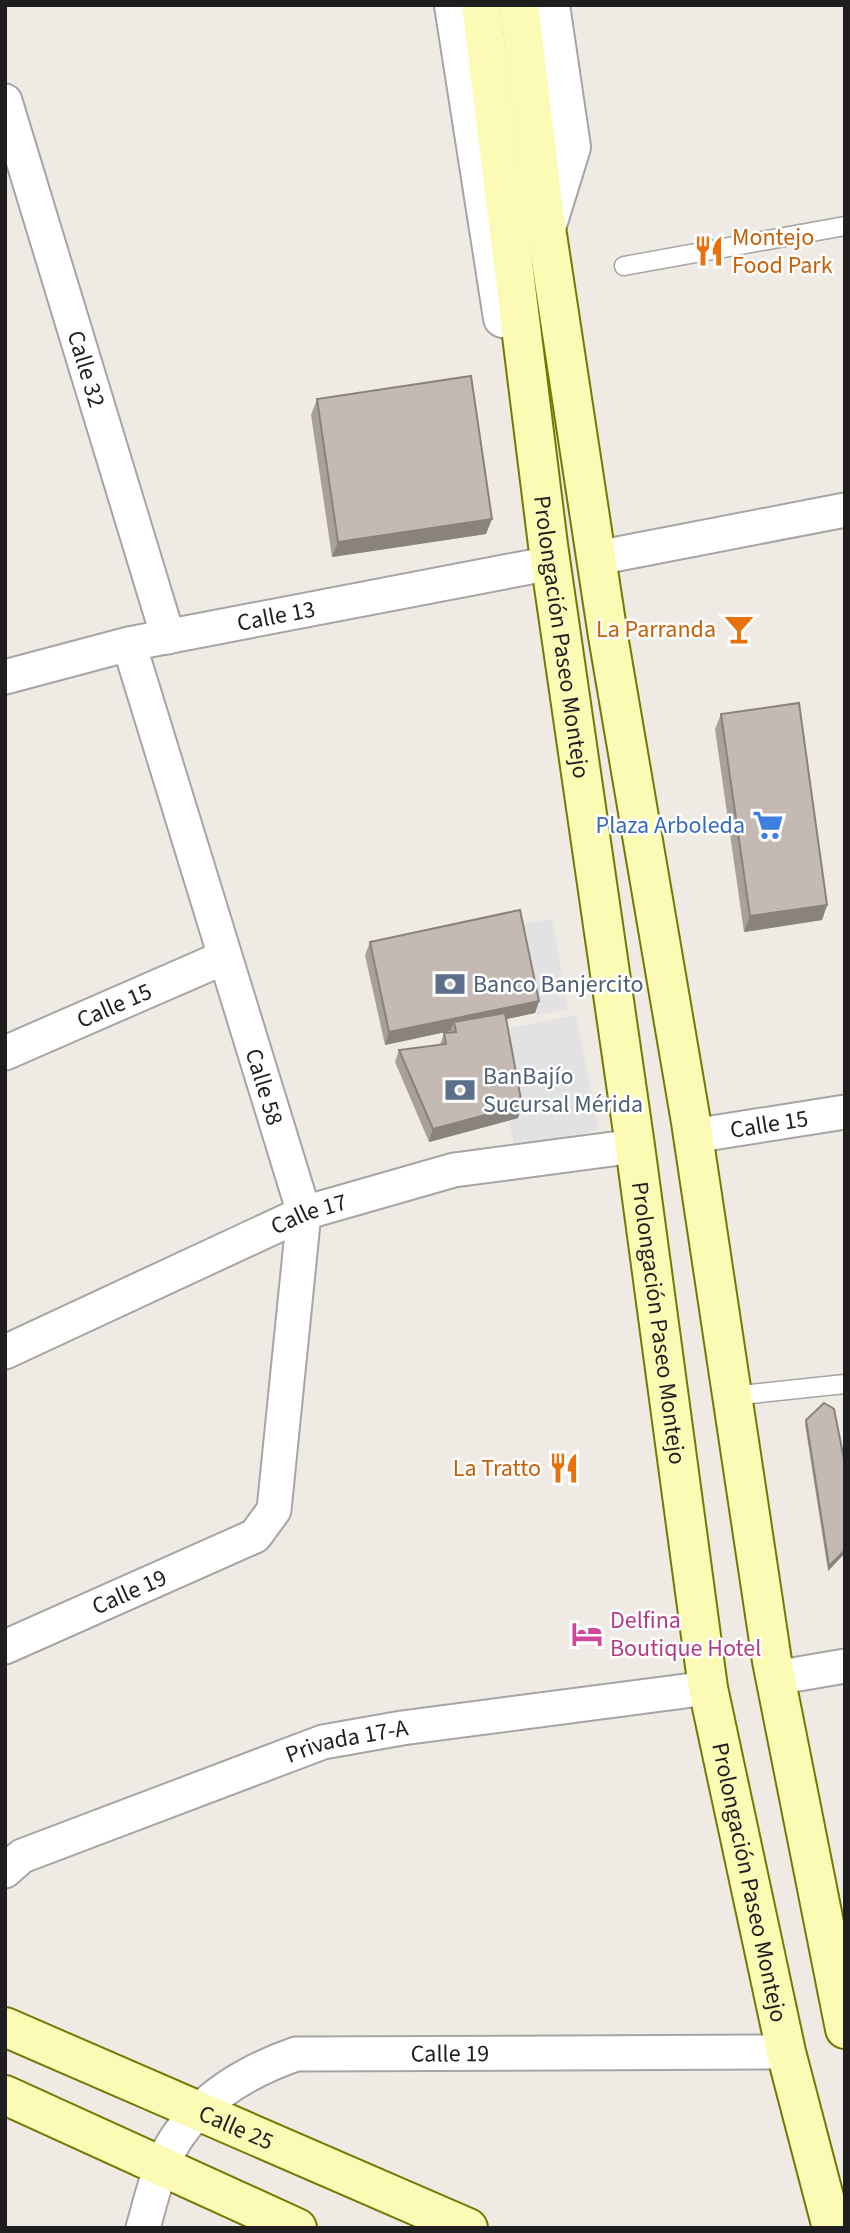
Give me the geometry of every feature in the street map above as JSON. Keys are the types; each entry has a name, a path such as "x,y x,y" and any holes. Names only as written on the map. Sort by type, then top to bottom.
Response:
{"main road":[{"name":"Prolongación Paseo Montejo","path":"481,5 551,563 635,1146 708,1688 786,2052 832,2228"},
{"name":"Prolongación Paseo Montejo","path":"519,5 547,228 597,558 693,1136 775,1678 845,2029"},
{"name":"Calle 25","path":"5,2027 198,2108 468,2228"},
{"path":"5,2095 297,2228"}],"street":[{"name":"Prolongación Paseo Montejo","path":"454,5 501,311 531,410"},
{"name":"Prolongación Paseo Montejo","path":"547,228 571,147 550,5"},
{"name":"Calle 32","path":"5,101 168,637"},
{"path":"597,558 845,510"},
{"name":"Calle 13","path":"5,677 128,644 551,563"},
{"name":"Calle 58","path":"128,644 304,1213 274,1510 255,1536"},
{"name":"Calle 15","path":"5,1054 223,958"},
{"name":"Calle 15","path":"693,1136 845,1112"},
{"name":"Calle 17","path":"5,1352 304,1213 454,1170 635,1146"},
{"name":"Calle 19","path":"5,1647 255,1536"},
{"path":"775,1678 845,1666"},
{"name":"Privada 17-A","path":"5,1871 22,1856 323,1742 402,1728 708,1688"},
{"name":"Calle 19","path":"143,2228 162,2166 173,2143 198,2108 265,2065 296,2054 786,2052"}],"lane":[{"path":"624,266 845,226"},
{"path":"732,1396 845,1384"}],"shaded area":[{"path":"552,919 568,1009 537,1015 521,924"},
{"path":"576,1015 599,1130 515,1148 509,1121 521,1117 506,1029"}],"building":[{"path":"471,376 492,519 338,542 317,399"},
{"name":"Plaza Arboleda","path":"799,703 827,905 750,916 721,714"},
{"name":"Banco Banjercito","path":"520,910 539,1001 389,1032 370,942"},
{"name":"BanBajío Sucursal Mérida","path":"505,1013 522,1105 433,1129 399,1050 446,1044 444,1033 456,1032 454,1022"},
{"path":"824,1403 834,1409 845,1464 845,1550 829,1566 806,1420"}],"place":[{"name":"Montejo Food Park","path":"709,251"},
{"name":"La Parranda","path":"739,629"},
{"name":"Plaza Arboleda","path":"768,825"},
{"name":"Banco Banjercito","path":"450,984"},
{"name":"BanBajío Sucursal Mérida","path":"460,1090"},
{"name":"La Tratto","path":"564,1468"},
{"name":"Delfina Boutique Hotel","path":"587,1634"}]}
